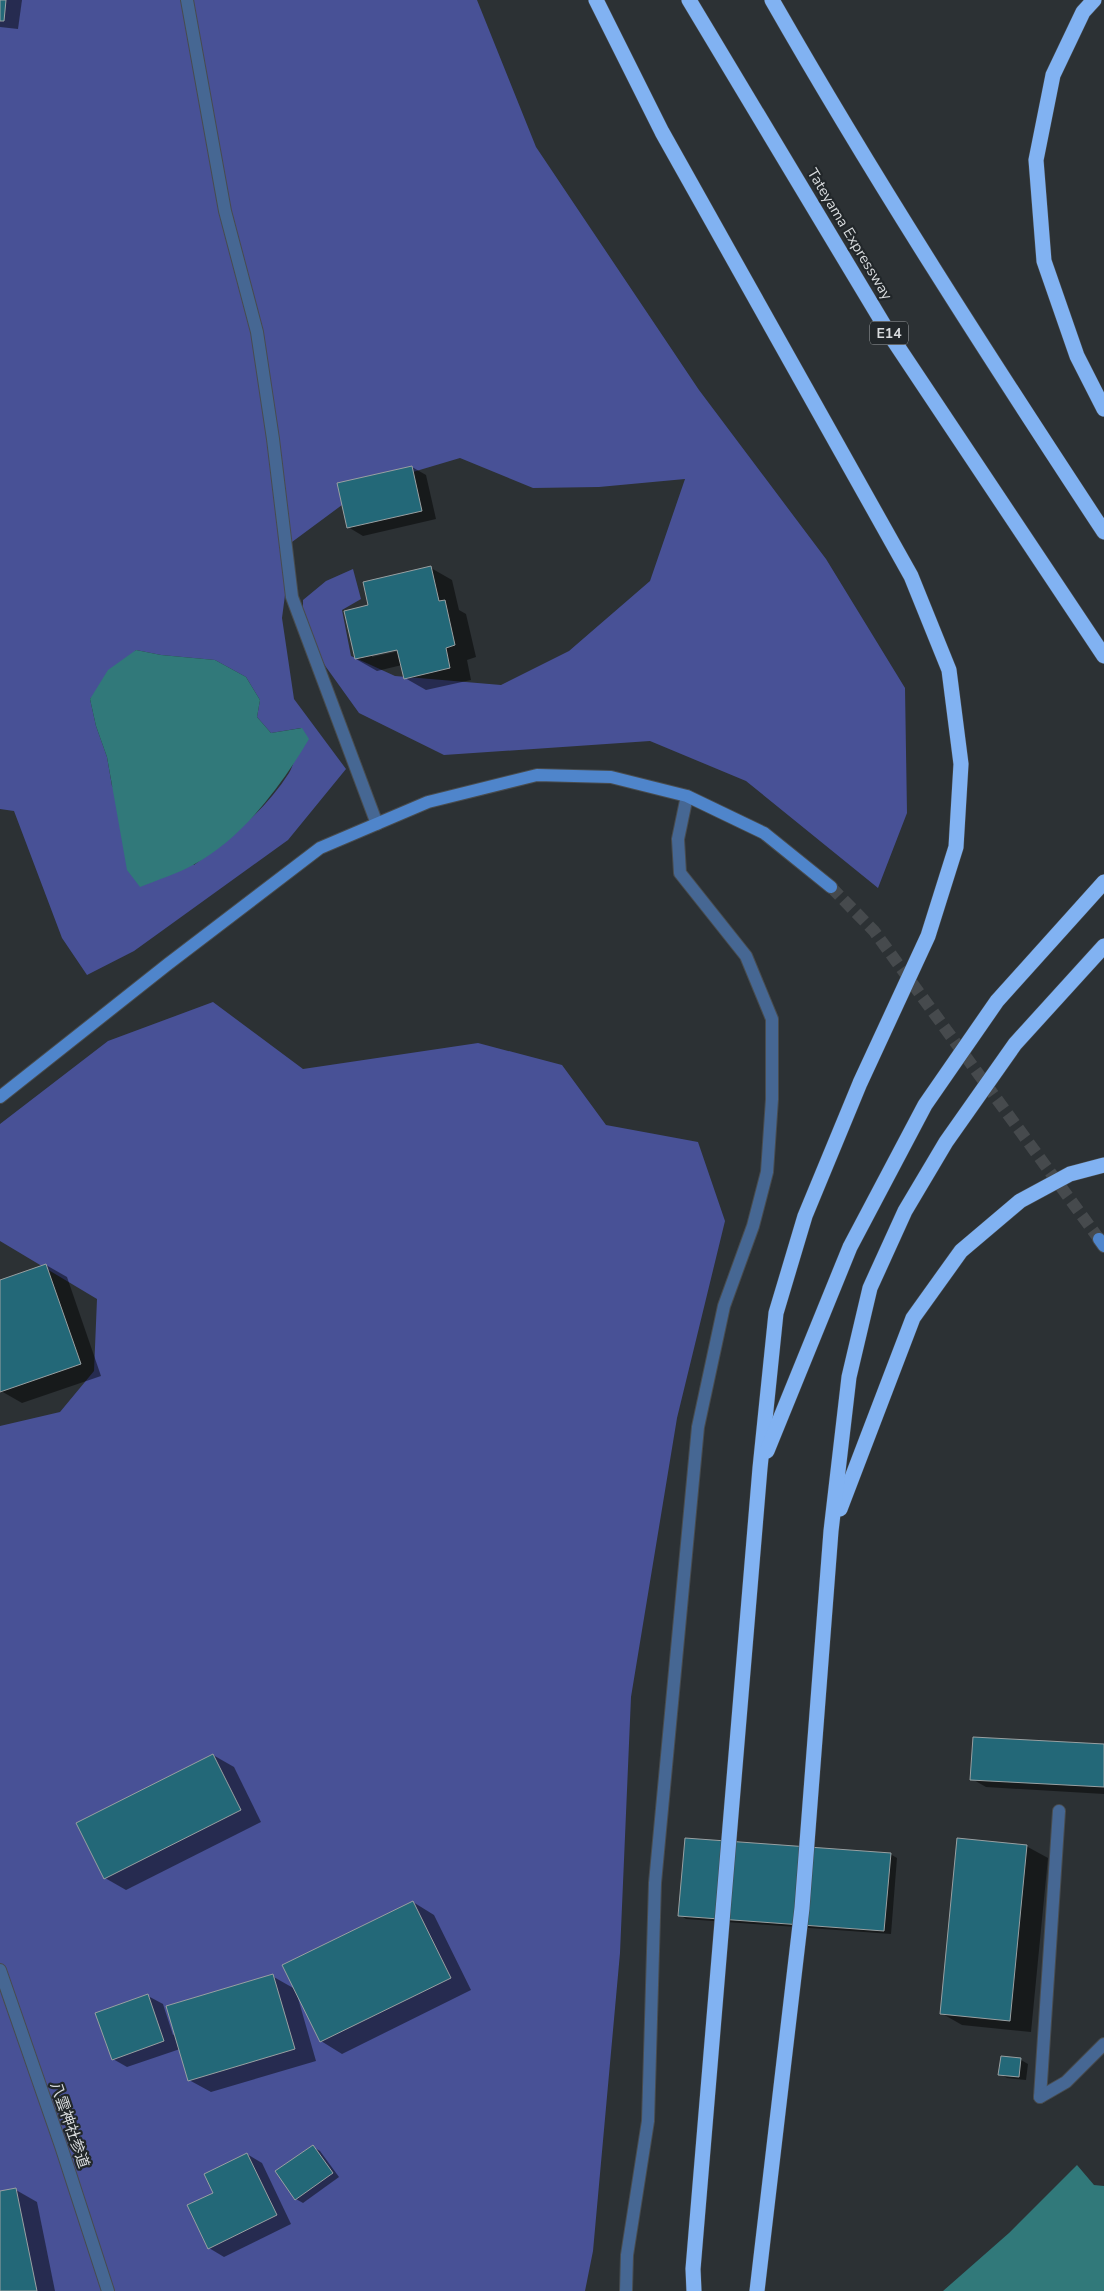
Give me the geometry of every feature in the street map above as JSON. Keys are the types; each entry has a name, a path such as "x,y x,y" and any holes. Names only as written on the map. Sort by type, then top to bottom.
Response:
{"highway":[{"path":"596,0 662,132 911,576 949,670 961,764 956,847 928,936 860,1083 805,1216 776,1313 760,1468 693,2269 694,2291"},
{"name":"Tateyama Expressway","path":"689,0 890,335 1104,656"},
{"path":"772,0 811,69 983,348 1104,532"},
{"path":"1094,0 1083,12 1053,75 1036,160 1044,261 1077,356 1104,409"},
{"path":"760,1468 850,1247 925,1105 998,1002 1104,882"},
{"path":"757,2291 802,1908 831,1532 849,1377 870,1288 905,1212 946,1142 1015,1044 1104,946"},
{"path":"831,1532 913,1318 960,1251 1020,1201 1070,1174 1104,1165"}],"street":[{"path":"187,0 225,210 257,332 273,439 292,597 377,824"},
{"path":"0,1097 168,964 320,848 428,802 537,775 611,777 686,796 764,833 831,887"},
{"path":"626,2291 627,2255 648,2121 655,1882 698,1427 724,1306 753,1226 767,1172 772,1099 772,1018 746,956 680,873 678,839 686,796"},
{"path":"1059,1811 1040,2098 1066,2082 1104,2044"},
{"name":"八雲神社参道","path":"0,1970 61,2146 108,2291"}],"shaded area":[{"path":"0,0 477,0 536,147 699,390 826,559 905,688 907,813 878,888 746,781 650,741 444,755 359,713 326,667 303,629 303,600 326,581 353,569 361,599 342,610 351,656 395,676 501,685 569,651 650,581 685,479 599,487 533,488 460,458 369,485 292,542 282,618 294,699 346,769 288,840 134,951 87,975 62,938 14,811 0,809","holes":["136,650 161,655 215,660 246,677 260,700 257,717 271,733 301,728 289,773 269,800 246,824 194,865 112,786 107,757 96,726 90,699"]},
{"path":"136,650 161,655 215,660 246,677 260,700 257,717 271,733 302,728 309,739 273,792 244,826 228,841 193,865 140,887 127,870 107,757 96,726 90,699 108,670"},
{"path":"213,1002 303,1069 478,1043 562,1065 606,1125 698,1142 725,1221 677,1418 631,1697 620,1953 593,2251 585,2291 0,2291 0,1426 60,1412 94,1371 97,1299 0,1241 0,1124 108,1041"},
{"path":"1077,2165 1094,2185 1104,2186 1104,2291 943,2291 1009,2233"}],"building":[{"path":"0,0 6,0 4,21 0,21"},
{"path":"412,466 422,511 347,528 337,483"},
{"path":"431,566 439,601 445,600 455,645 446,648 450,668 404,679 397,650 355,659 344,611 368,605 363,582"},
{"path":"46,1264 81,1364 0,1392 0,1280"},
{"path":"973,1737 1104,1744 1104,1787 970,1780"},
{"path":"213,1754 241,1810 104,1879 76,1823"},
{"path":"685,1838 891,1853 884,1931 678,1916"},
{"path":"957,1838 1027,1845 1010,2021 940,2014"},
{"path":"413,1901 451,1978 320,2042 282,1965"},
{"path":"273,1974 295,2049 188,2081 166,2006"},
{"path":"148,1994 164,2041 112,2060 95,2013"},
{"path":"1001,2056 1021,2058 1019,2077 998,2075"},
{"path":"313,2145 333,2173 295,2200 275,2171"},
{"path":"247,2153 277,2215 208,2249 187,2205 213,2193 204,2174"},
{"path":"16,2188 37,2291 0,2291 0,2191"}],"tunnel":[{"path":"831,887 874,931 1099,1239"}]}
